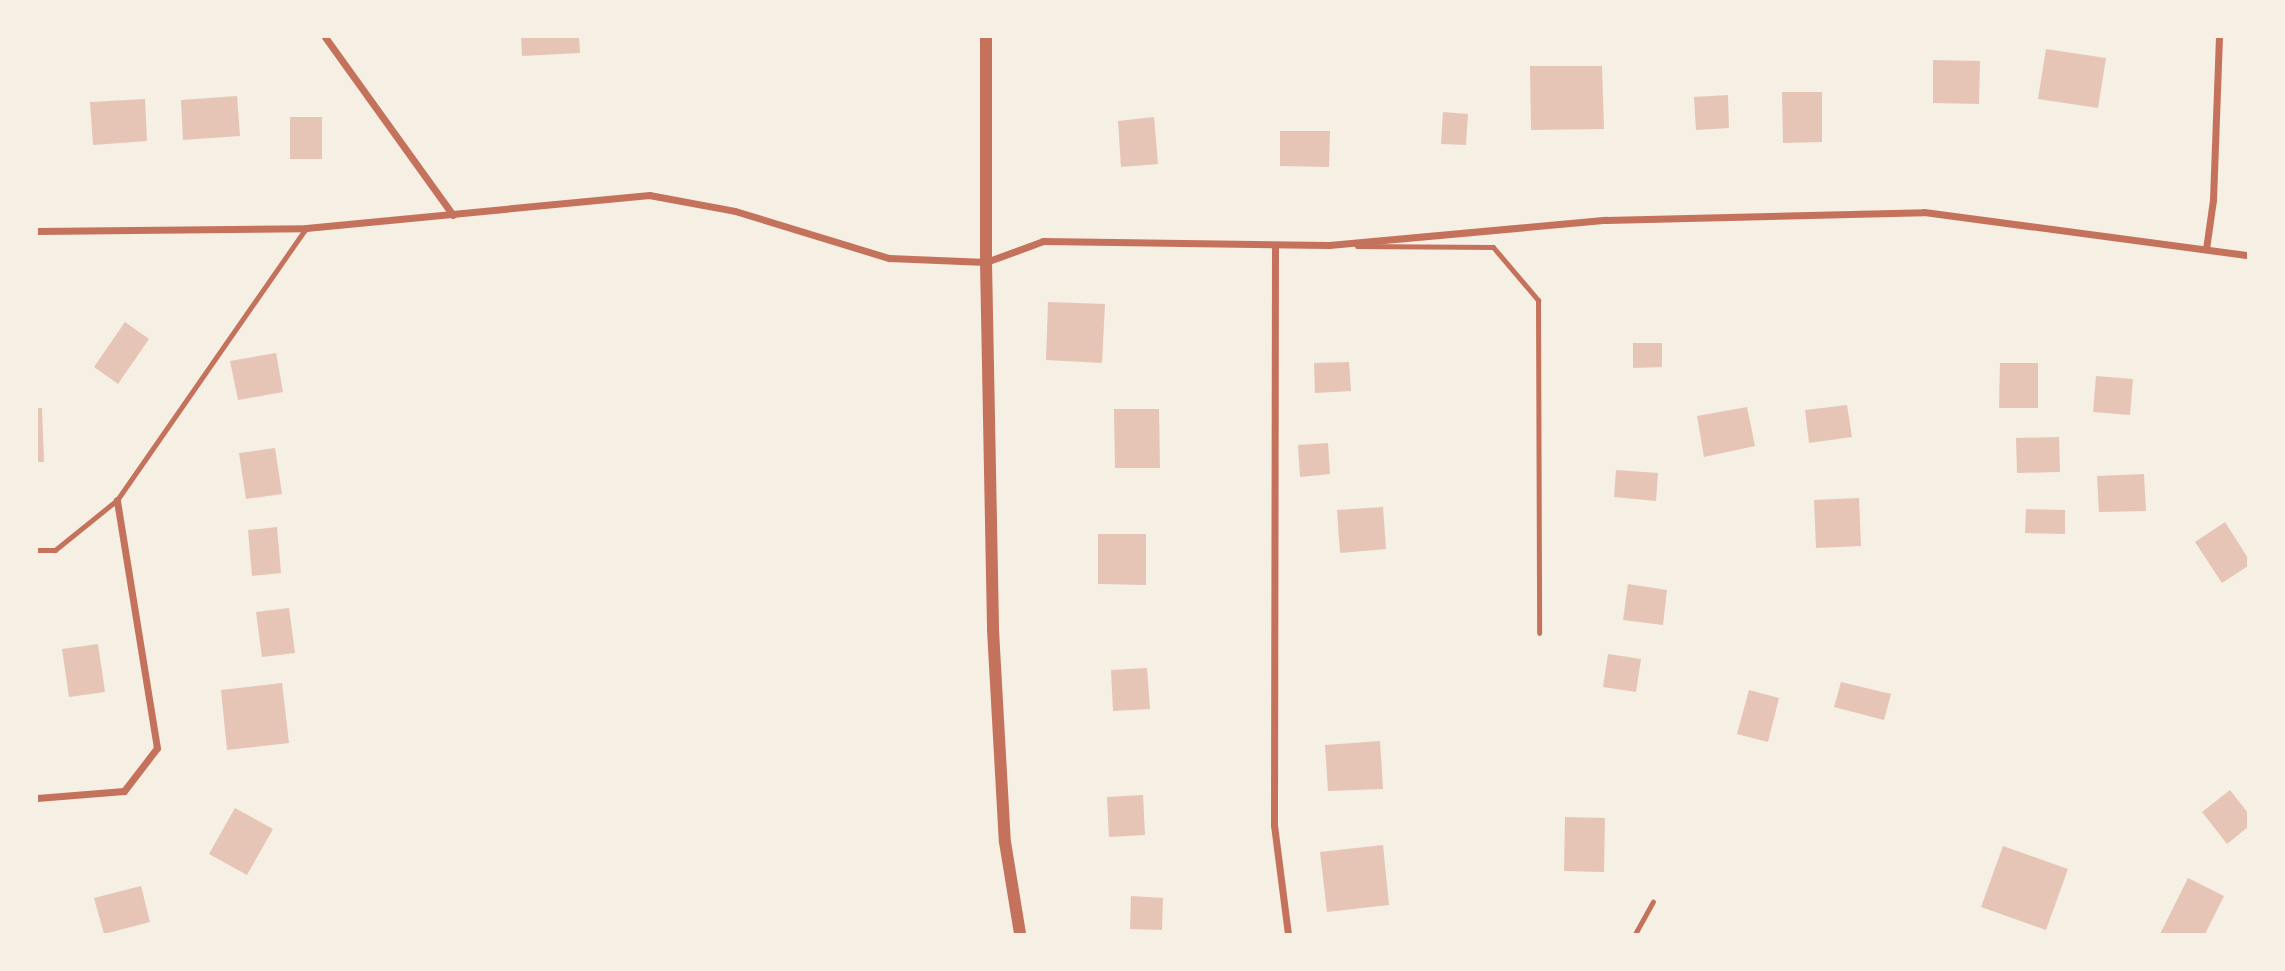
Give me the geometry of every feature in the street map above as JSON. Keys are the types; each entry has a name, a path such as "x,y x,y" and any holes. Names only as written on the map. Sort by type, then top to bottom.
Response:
{"street":[{"path":"325,37 453,215"},
{"path":"986,37 986,262 993,630 1005,842 1020,934"},
{"path":"2206,250 2213,200 2219,37"},
{"path":"37,231 306,228 649,195 734,211 889,258 986,262 1043,241 1329,245 1606,220 1924,212 2248,256"},
{"path":"1275,245 1274,825 1288,934"},
{"path":"37,798 124,792 157,748 117,500"}],"lane":[{"path":"37,550 55,550 117,500 306,228"},
{"path":"1329,245 1493,247 1538,300 1539,633"},
{"path":"1635,934 1653,902"}],"building":[{"path":"521,37 579,37 580,53 522,56"},
{"path":"2046,49 2106,58 2098,108 2038,99"},
{"path":"1933,60 1980,61 1979,104 1933,103"},
{"path":"1530,66 1602,66 1604,129 1531,130"},
{"path":"1782,92 1822,92 1822,142 1783,143"},
{"path":"1728,95 1729,128 1696,130 1694,97"},
{"path":"237,96 240,136 183,140 181,100"},
{"path":"145,99 147,141 93,145 90,102"},
{"path":"1443,112 1468,114 1466,145 1441,144"},
{"path":"290,117 322,117 322,159 290,159"},
{"path":"1154,117 1158,164 1121,167 1118,121"},
{"path":"1280,131 1330,131 1329,167 1280,166"},
{"path":"1048,302 1105,304 1102,363 1046,360"},
{"path":"125,322 149,339 118,384 94,367"},
{"path":"1633,343 1662,343 1662,367 1633,368"},
{"path":"276,353 283,392 238,400 230,361"},
{"path":"1349,362 1351,391 1315,393 1314,363"},
{"path":"2000,363 2038,363 2038,408 1999,408"},
{"path":"2096,376 2133,379 2130,415 2093,412"},
{"path":"1847,405 1852,437 1809,443 1805,410"},
{"path":"1747,407 1755,446 1704,457 1697,416"},
{"path":"37,408 42,408 44,462 37,462"},
{"path":"1114,409 1159,409 1160,468 1115,468"},
{"path":"2059,437 2060,472 2017,473 2016,438"},
{"path":"1328,443 1330,474 1300,477 1298,445"},
{"path":"275,448 282,494 246,499 239,453"},
{"path":"1616,470 1658,473 1656,501 1614,497"},
{"path":"2144,474 2146,511 2099,512 2097,476"},
{"path":"1859,498 1861,546 1816,548 1814,500"},
{"path":"1383,507 1386,549 1340,553 1337,510"},
{"path":"2026,509 2065,510 2065,534 2025,533"},
{"path":"2225,522 2248,558 2248,566 2222,583 2195,542"},
{"path":"277,527 281,573 252,576 248,530"},
{"path":"1098,534 1146,534 1146,585 1098,584"},
{"path":"1628,584 1667,590 1663,625 1623,620"},
{"path":"289,608 295,653 262,657 256,612"},
{"path":"98,644 105,692 69,697 62,649"},
{"path":"1608,654 1641,659 1636,692 1603,687"},
{"path":"1147,668 1150,709 1113,711 1111,670"},
{"path":"1841,682 1891,694 1884,720 1834,707"},
{"path":"282,683 289,743 227,750 221,690"},
{"path":"1749,690 1779,698 1768,742 1737,734"},
{"path":"1380,741 1383,789 1328,791 1325,745"},
{"path":"2230,790 2248,813 2248,827 2227,844 2202,812"},
{"path":"1143,795 1145,835 1109,837 1107,797"},
{"path":"235,808 273,829 247,875 209,854"},
{"path":"1565,817 1605,818 1604,872 1564,871"},
{"path":"1383,845 1389,905 1327,912 1320,852"},
{"path":"2003,846 2068,869 2046,930 1981,907"},
{"path":"2188,878 2224,896 2205,934 2160,934"},
{"path":"141,886 150,922 104,934 94,898"},
{"path":"1131,896 1163,898 1162,930 1130,929"}]}
